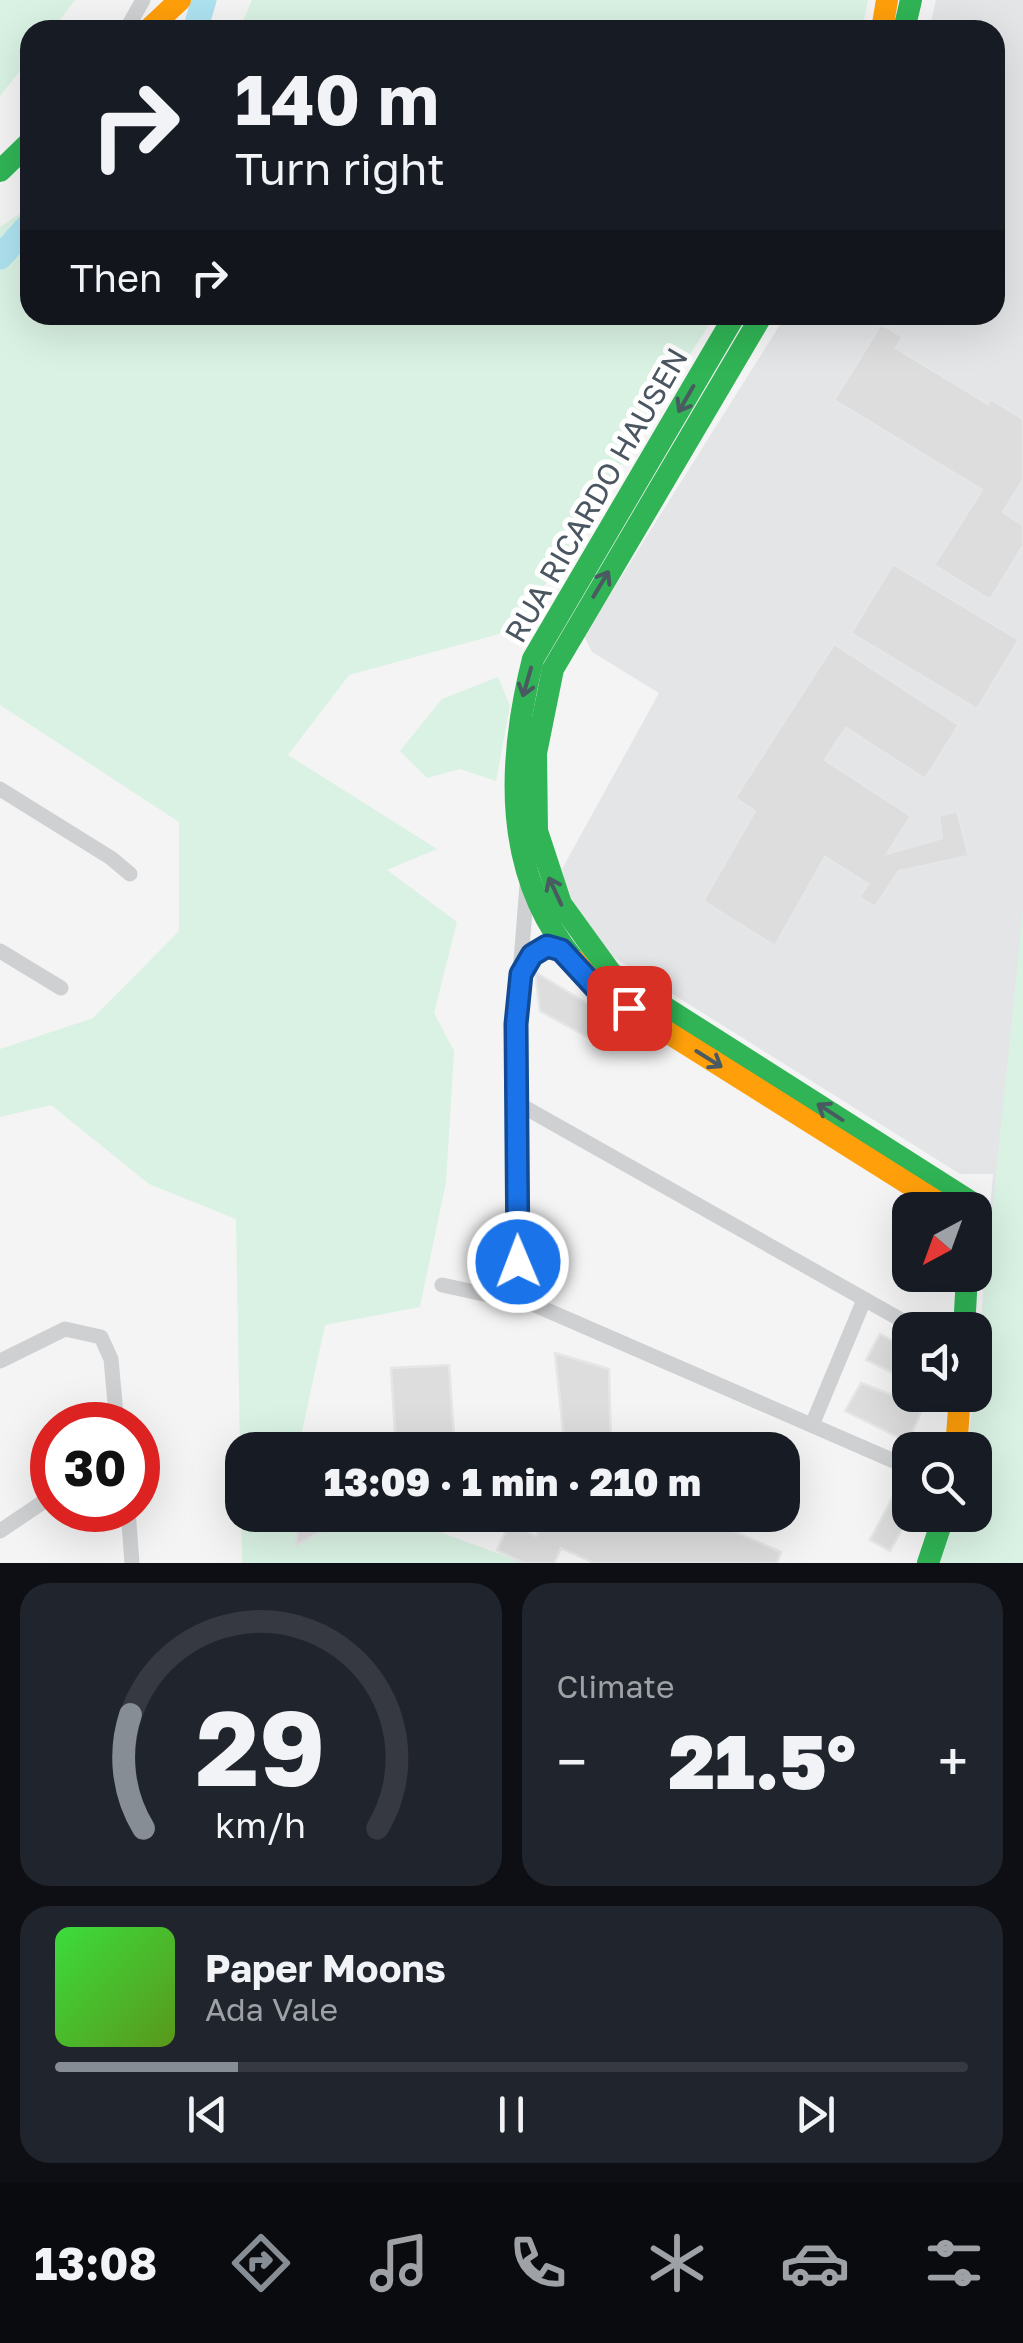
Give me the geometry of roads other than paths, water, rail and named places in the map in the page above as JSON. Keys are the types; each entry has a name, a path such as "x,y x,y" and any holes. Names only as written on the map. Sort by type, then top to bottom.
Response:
{"street":[{"path":"159,20 180,0"},
{"path":"0,171 20,152"},
{"name":"RUA RICARDO HAUSEN","path":"729,325 533,659 516,716 511,786 527,879 561,950 596,988 937,1192"},
{"name":"RUA RICARDO HAUSEN","path":"756,325 553,670 538,722 533,787 545,870 577,938 612,972 940,1192"},
{"path":"0,789 112,858 130,874"},
{"path":"518,1301 516,1103 527,879"},
{"path":"521,974 532,955 547,946 561,950"},
{"path":"0,951 61,988"},
{"path":"516,1103 892,1315"},
{"path":"442,1285 518,1301 892,1460"},
{"path":"812,1425 864,1300"},
{"path":"0,1361 65,1329 100,1337 111,1359 115,1402"},
{"path":"0,1530 30,1510"},
{"path":"130,1532 132,1563"},
{"path":"928,1563 938,1532"}],"waterway":[{"path":"198,20 204,0"},
{"path":"0,257 20,235"}]}
